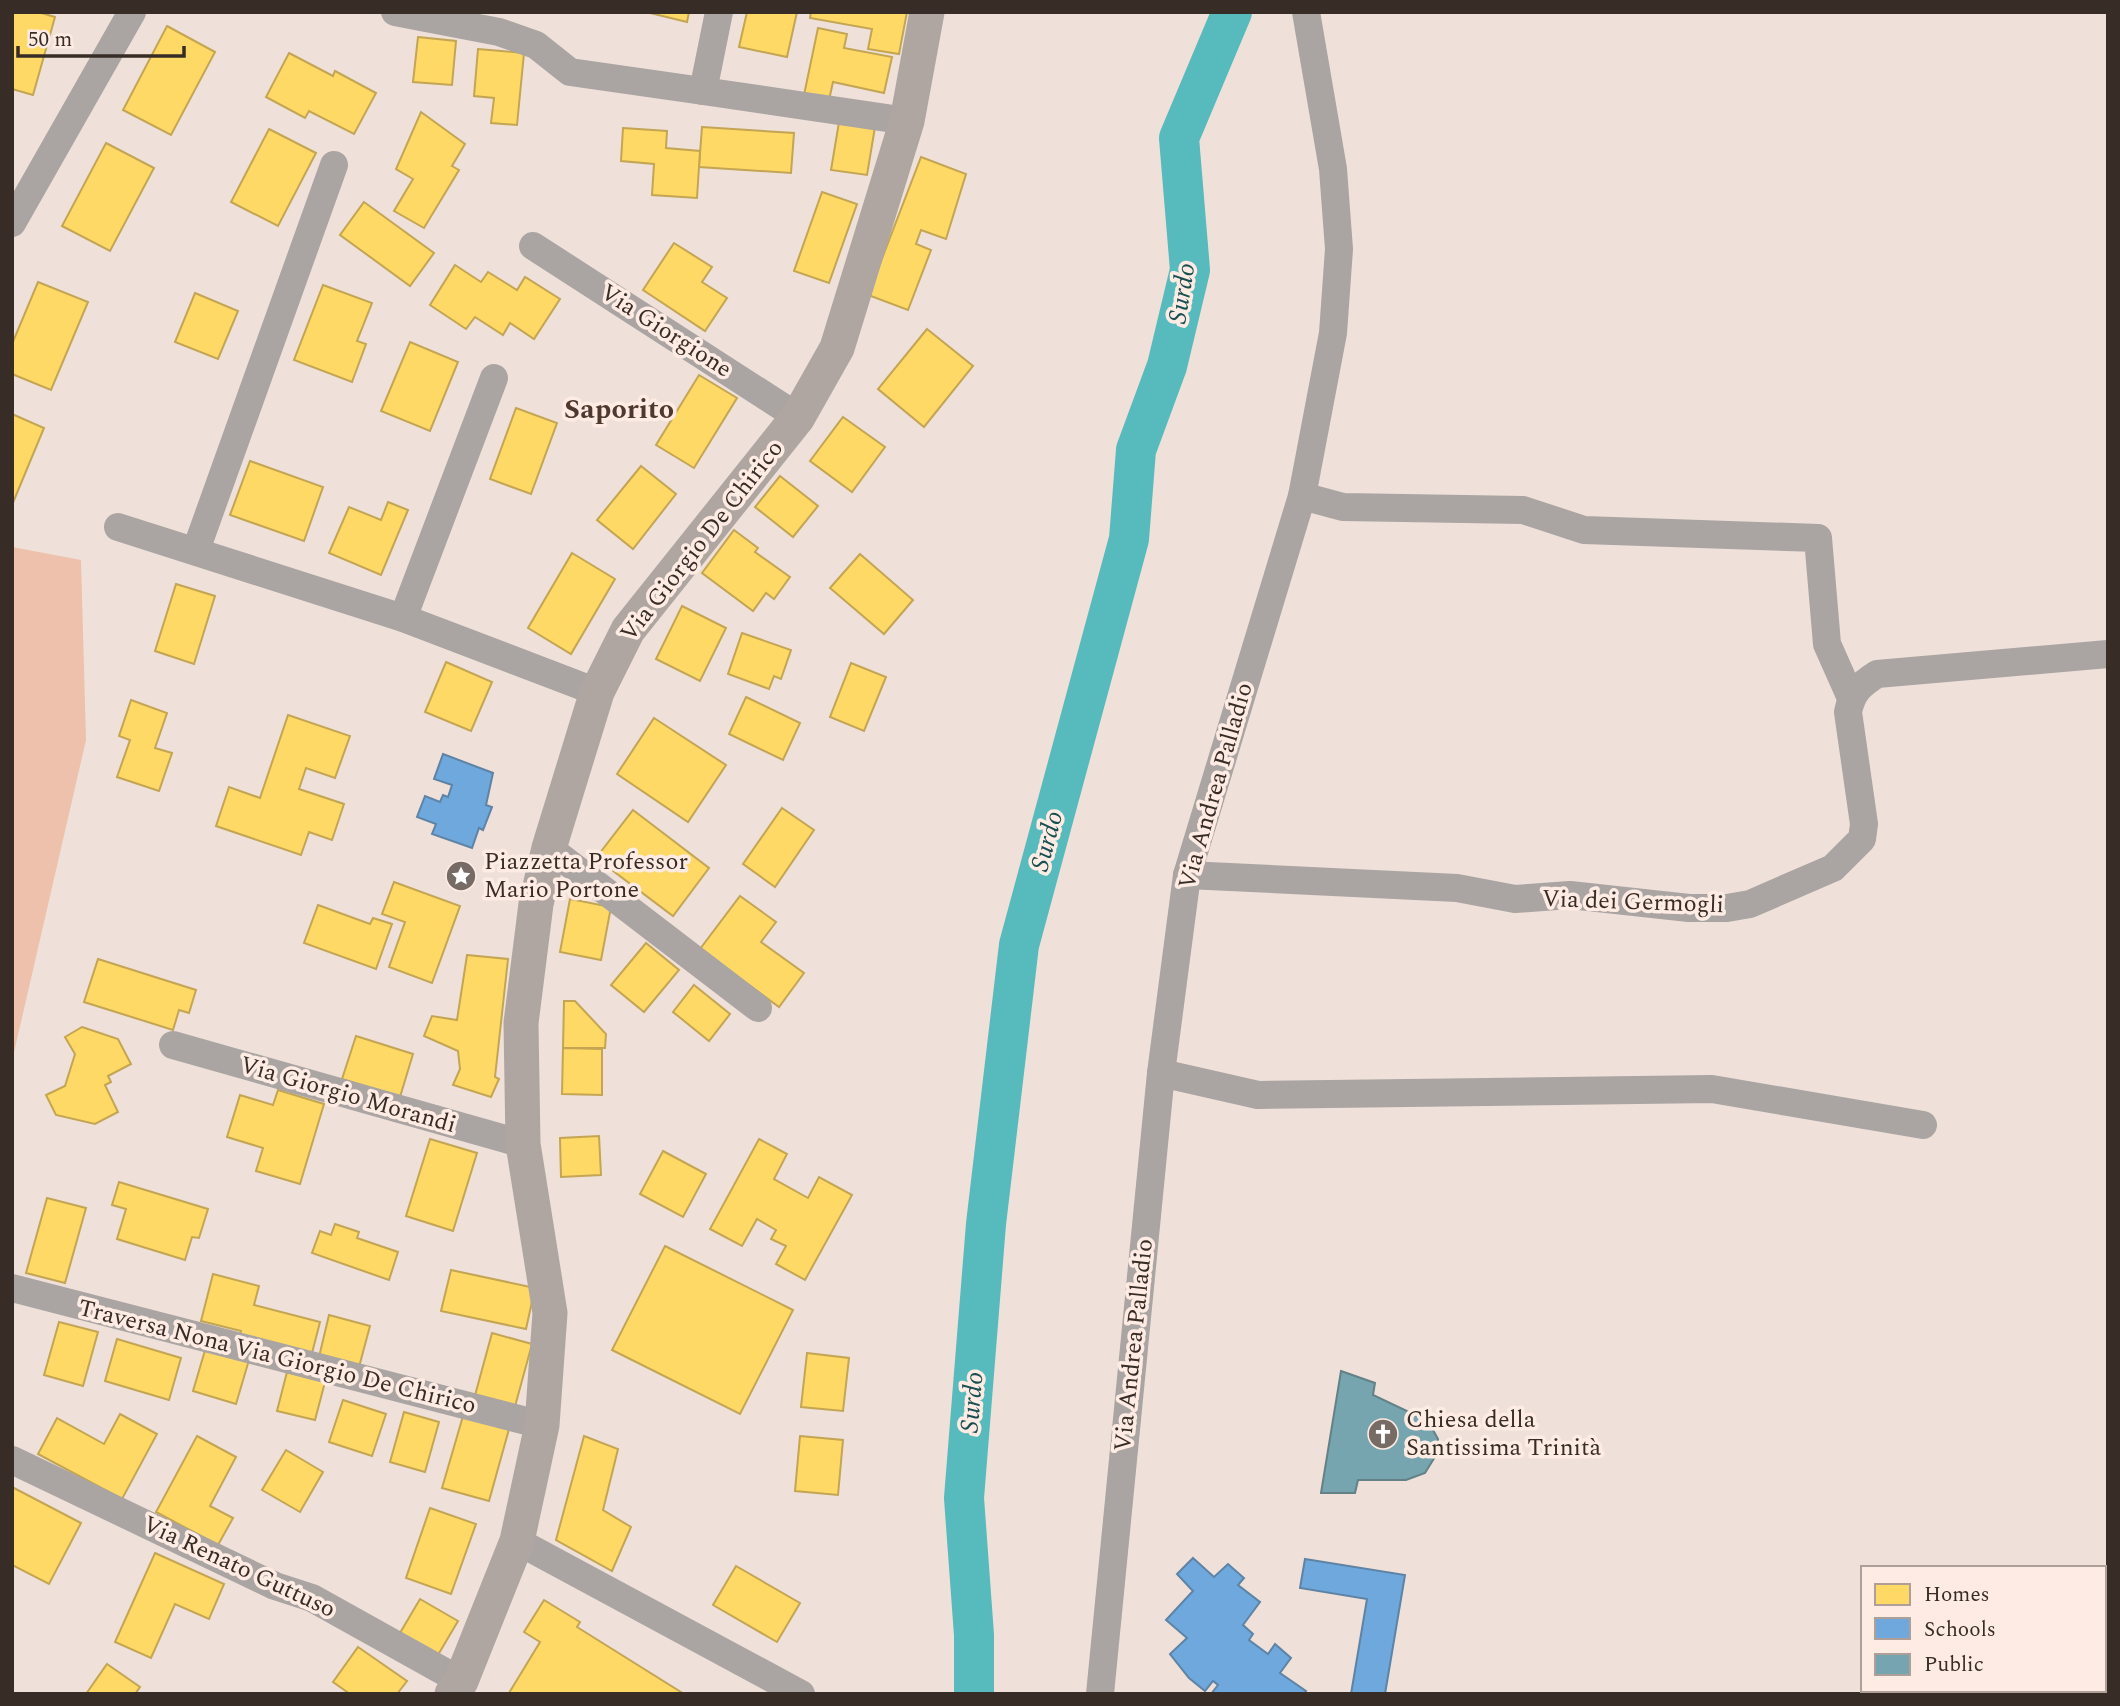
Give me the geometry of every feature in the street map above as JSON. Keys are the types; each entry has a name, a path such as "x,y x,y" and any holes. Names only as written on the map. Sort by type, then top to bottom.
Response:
{"main road":[{"name":"Via Giorgio De Chirico","path":"457,1687 517,1541 542,1424 550,1313 523,1144 521,1023 536,904 549,848 597,692 628,630 798,417 837,348 907,121 927,12"}],"street":[{"path":"12,223 132,12"},
{"path":"395,12 499,32 536,45 570,72 907,121"},
{"path":"703,91 719,12"},
{"name":"Via Andrea Palladio","path":"1100,1694 1161,1073 1187,875 1302,496 1333,332 1339,249 1333,169 1307,12"},
{"path":"196,550 334,165"},
{"name":"Via Giorgione","path":"533,246 798,417"},
{"path":"403,618 494,378"},
{"path":"1302,496 1343,507 1522,510 1584,530 1818,538 1828,644 1851,698"},
{"path":"118,527 403,618 597,692"},
{"path":"1851,698 1858,686 1877,674 2108,654"},
{"name":"Via dei Germogli","path":"1187,875 1457,888 1515,899 1570,895 1689,908 1750,904 1833,868 1862,839 1864,824 1848,712 1851,698"},
{"path":"549,848 758,1008"},
{"name":"Via Giorgio Morandi","path":"173,1045 523,1144"},
{"path":"1161,1073 1258,1095 1712,1089 1923,1125"},
{"name":"Traversa Nona Via Giorgio De Chirico","path":"12,1288 542,1424"},
{"name":"Via Renato Guttuso","path":"12,1460 275,1586 312,1598 457,1687"},
{"path":"517,1541 801,1694"}],"shaded area":[{"path":"12,547 81,560 86,740 12,1061"}],"building: Homes":[{"path":"12,12 38,12 55,17 33,95 12,89"},
{"path":"646,12 689,12 687,22"},
{"path":"747,12 797,12 787,57 739,47"},
{"path":"811,12 907,12 899,54 868,49 872,29 810,18"},
{"path":"167,26 215,52 171,135 123,110"},
{"path":"818,28 847,34 844,48 892,57 884,93 833,82 829,100 804,95"},
{"path":"418,37 456,41 452,85 413,82"},
{"path":"478,49 524,53 517,125 491,123 494,98 474,96"},
{"path":"289,53 333,76 335,71 376,93 354,134 309,111 305,118 266,97"},
{"path":"421,112 465,144 452,166 459,170 424,228 394,211 413,179 396,169"},
{"path":"839,122 875,127 867,175 831,170"},
{"path":"702,127 794,133 791,173 699,167"},
{"path":"623,128 667,131 666,148 700,151 697,198 652,195 654,164 621,161"},
{"path":"269,129 316,153 278,226 231,202"},
{"path":"106,143 154,168 110,251 62,226"},
{"path":"921,157 966,174 946,239 921,230 916,244 931,250 908,310 868,295"},
{"path":"822,192 857,204 829,283 794,271"},
{"path":"364,202 434,253 410,286 340,235"},
{"path":"674,243 712,267 702,282 727,298 705,331 643,290"},
{"path":"455,265 481,282 488,272 517,290 525,277 560,299 534,339 510,323 503,335 475,317 466,329 430,305"},
{"path":"38,282 88,302 51,390 12,374 12,344"},
{"path":"323,285 372,303 357,341 366,344 352,382 294,360"},
{"path":"195,293 238,311 218,359 175,342"},
{"path":"927,329 973,366 924,427 878,389"},
{"path":"410,342 458,362 430,431 381,411"},
{"path":"699,375 737,398 694,468 656,445"},
{"path":"516,408 557,423 531,494 490,479"},
{"path":"12,414 44,428 12,505"},
{"path":"843,417 885,447 852,492 810,461"},
{"path":"250,461 323,487 304,541 230,515"},
{"path":"641,466 676,494 633,549 597,520"},
{"path":"780,476 818,506 793,537 755,507"},
{"path":"388,502 408,510 381,575 329,553 349,507 381,520"},
{"path":"734,530 758,548 755,552 790,577 774,599 766,593 753,611 702,573"},
{"path":"572,553 615,579 571,654 528,628"},
{"path":"860,554 913,600 884,634 830,588"},
{"path":"176,584 215,596 194,664 155,651"},
{"path":"682,606 726,628 700,681 656,659"},
{"path":"742,633 791,650 781,679 774,676 769,689 728,674"},
{"path":"446,662 492,682 471,731 425,712"},
{"path":"851,663 886,677 864,731 830,717"},
{"path":"746,697 800,723 783,760 729,734"},
{"path":"131,700 167,713 155,748 172,753 159,791 117,777 130,740 119,736"},
{"path":"288,715 350,736 335,778 306,768 299,789 344,804 332,840 309,832 301,855 216,826 229,787 260,798"},
{"path":"654,718 726,765 688,822 617,774"},
{"path":"782,808 814,830 775,887 743,864"},
{"path":"633,810 709,868 673,916 596,858"},
{"path":"394,882 460,906 432,983 389,967 405,922 382,914"},
{"path":"740,896 776,922 761,942 804,973 779,1007 700,949"},
{"path":"570,899 611,907 601,960 560,952"},
{"path":"318,905 370,924 373,918 392,924 376,969 304,943"},
{"path":"646,943 679,970 644,1012 611,985"},
{"path":"467,955 508,959 495,1077 499,1079 491,1097 453,1085 460,1069 458,1051 424,1036 432,1016 457,1020"},
{"path":"98,959 196,990 189,1013 179,1010 173,1030 84,1002"},
{"path":"694,985 730,1014 709,1041 673,1012"},
{"path":"564,1001 575,1001 606,1034 605,1048 563,1048"},
{"path":"82,1027 118,1039 131,1064 108,1076 111,1082 105,1085 118,1112 95,1124 56,1115 46,1095 65,1086 75,1054 65,1037"},
{"path":"356,1036 413,1054 400,1097 342,1079"},
{"path":"563,1048 602,1049 602,1095 562,1094"},
{"path":"278,1090 324,1104 300,1184 256,1171 263,1148 227,1137 240,1095 273,1105"},
{"path":"599,1136 601,1175 561,1177 560,1138"},
{"path":"430,1139 477,1153 453,1231 406,1216"},
{"path":"759,1139 787,1154 774,1179 808,1198 819,1177 852,1195 805,1280 776,1264 786,1246 771,1239 776,1230 757,1219 742,1246 710,1229"},
{"path":"663,1151 706,1174 683,1217 640,1194"},
{"path":"119,1182 208,1209 199,1238 192,1237 185,1260 117,1239 126,1209 112,1205"},
{"path":"47,1198 86,1208 65,1283 26,1273"},
{"path":"335,1224 359,1232 357,1238 398,1252 389,1280 312,1253 320,1231 331,1235"},
{"path":"665,1246 793,1310 740,1414 612,1350"},
{"path":"451,1270 535,1288 526,1329 441,1311"},
{"path":"213,1274 259,1286 254,1305 320,1322 311,1357 239,1339 241,1331 201,1321"},
{"path":"329,1315 370,1326 359,1367 319,1357"},
{"path":"59,1322 98,1332 83,1386 44,1375"},
{"path":"492,1333 532,1344 514,1410 474,1399"},
{"path":"117,1339 181,1358 169,1400 105,1381"},
{"path":"206,1347 249,1360 236,1404 193,1391"},
{"path":"807,1353 849,1358 843,1411 801,1407"},
{"path":"287,1372 325,1382 315,1420 277,1411"},
{"path":"343,1400 386,1414 372,1456 329,1442"},
{"path":"404,1412 439,1422 425,1472 390,1462"},
{"path":"120,1414 157,1434 122,1499 38,1454 57,1418 104,1444"},
{"path":"463,1416 509,1429 489,1501 442,1488"},
{"path":"197,1436 236,1457 210,1506 233,1518 218,1545 156,1512"},
{"path":"584,1436 618,1449 603,1510 631,1527 612,1571 556,1540"},
{"path":"800,1436 843,1440 838,1495 795,1491"},
{"path":"286,1450 323,1472 300,1512 262,1490"},
{"path":"12,1487 81,1523 49,1584 12,1565"},
{"path":"430,1508 476,1524 451,1594 406,1578"},
{"path":"155,1553 224,1584 209,1619 175,1604 151,1658 115,1642"},
{"path":"736,1566 800,1603 777,1642 713,1605"},
{"path":"420,1599 458,1621 438,1655 400,1633"},
{"path":"544,1600 580,1622 577,1627 684,1694 509,1693 540,1642 524,1632"},
{"path":"358,1647 407,1681 397,1694 350,1694 333,1682"},
{"path":"107,1664 140,1687 135,1694 86,1694"}],"building: Schools":[{"path":"443,754 493,773 486,805 492,807 483,830 479,828 472,848 432,834 436,824 417,817 425,796 440,802 443,795 448,797 452,785 434,779"},
{"path":"1193,1558 1214,1577 1228,1564 1244,1578 1238,1585 1260,1602 1243,1625 1253,1634 1249,1640 1268,1654 1275,1644 1291,1658 1280,1673 1306,1691 1304,1694 1211,1694 1218,1685 1213,1681 1205,1691 1189,1678 1170,1654 1187,1638 1166,1620 1193,1591 1177,1574"},
{"path":"1305,1559 1405,1575 1385,1694 1351,1694 1367,1599 1300,1588"}],"building: Public":[{"name":"Chiesa della Santissima Trinità","path":"1341,1371 1375,1383 1373,1395 1428,1421 1438,1439 1438,1452 1425,1473 1406,1480 1358,1480 1355,1493 1321,1493"}],"waterway":[{"name":"Surdo","path":"974,1694 974,1635 964,1498 986,1224 1019,945 1129,539 1136,450 1167,366 1190,270 1179,138 1232,12"}],"place":[{"name":"Piazzetta Professor Mario Portone","path":"461,876"},
{"name":"Chiesa della Santissima Trinità","path":"1383,1434"}],"district":[{"name":"Saporito","path":"619,409"}]}
